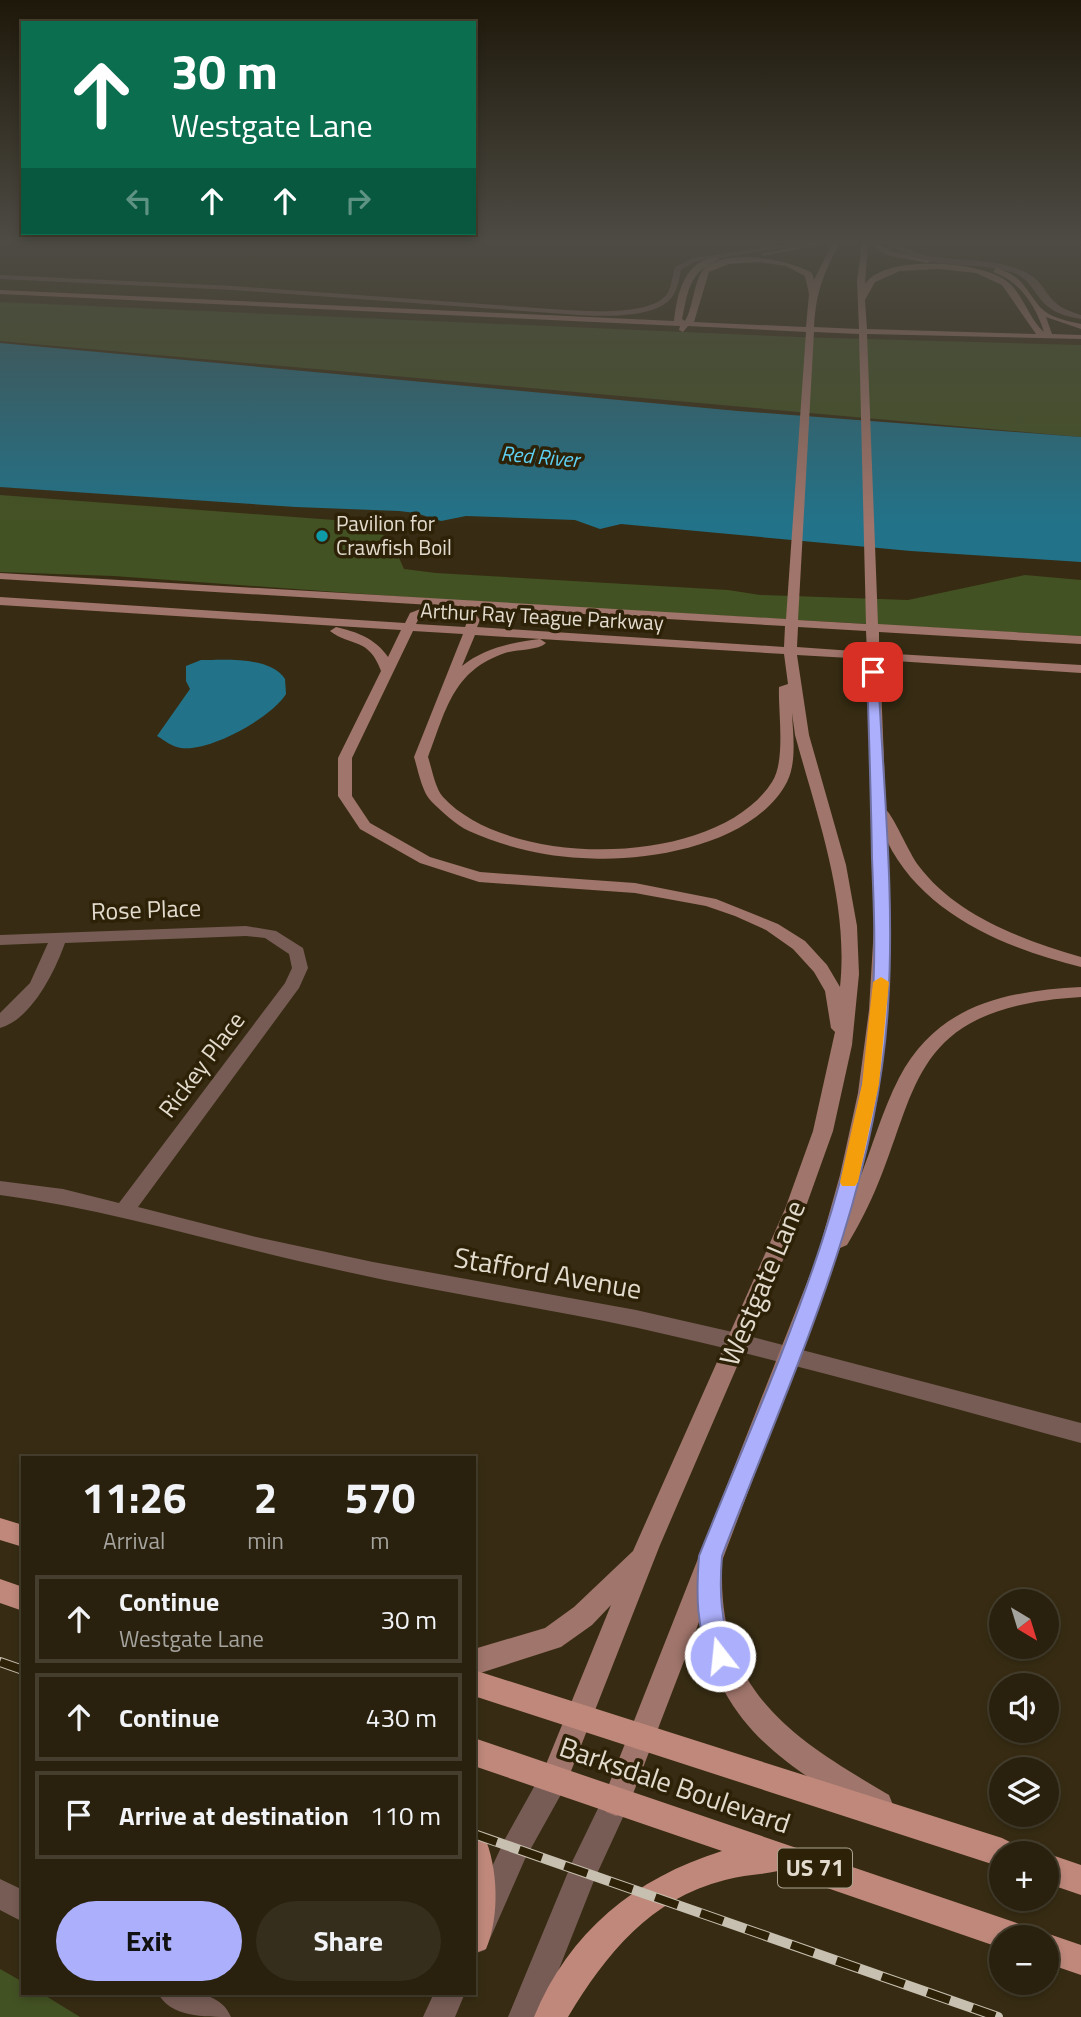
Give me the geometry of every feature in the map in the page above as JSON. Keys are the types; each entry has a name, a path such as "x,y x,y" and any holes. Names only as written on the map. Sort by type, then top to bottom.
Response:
{"main road":[{"path":"425,602 464,609 473,615 474,620 447,696 421,757 422,773 429,789 464,821 519,845 560,852 613,855 694,843 718,834 764,807 781,780 784,764 784,709 809,338"},
{"path":"863,338 876,784 889,834 903,859 920,880 940,898 989,928 1056,956 1081,962"},
{"path":"992,338 1069,338"},
{"path":"1006,338 1081,343"},
{"name":"Arthur Ray Teague Parkway","path":"0,576 1081,640"},
{"name":"Arthur Ray Teague Parkway","path":"0,601 1081,670"},
{"path":"480,605 449,606 420,612 414,616 345,758 342,771 345,796 365,825 425,860 479,877 659,892 710,902 751,918 799,945 821,969 834,991 843,1045"},
{"path":"236,618 323,628 355,636 377,650 388,673"},
{"path":"447,696 468,667 502,651 538,643 614,641"},
{"name":"Westgate Lane","path":"554,1779 645,1553 811,1166 835,1087 843,1045 850,974 849,926 838,865 809,764 795,700 790,652"},
{"name":"Westgate Lane","path":"616,1802 827,1257 863,1120 880,1007 882,926 876,784"},
{"path":"827,1257 859,1205 906,1085 921,1056 941,1034 961,1019 996,1003 1032,996 1081,992"},
{"path":"0,1529 21,1535"},
{"path":"476,1661 527,1647 567,1628 645,1553"},
{"path":"710,1556 707,1594 710,1620 720,1656 746,1704 776,1738 802,1758 909,1823"},
{"path":"0,1591 21,1598"},
{"name":"Barksdale Boulevard","path":"476,1684 989,1849"},
{"name":"Barksdale Boulevard","path":"476,1753 989,1928"},
{"path":"476,1855 481,1880 476,1928"},
{"path":"550,2017 596,1946 653,1895 678,1880 708,1869 741,1860 783,1856"},
{"path":"1059,1872 1081,1880"},
{"path":"1059,1952 1081,1960"}],"street":[{"name":"Rose Place","path":"0,940 246,931 270,934 290,946"},
{"path":"0,1022 24,1003 43,980 58,938"},
{"name":"Rickey Place","path":"124,1211 298,976 299,959 290,946"},
{"name":"Stafford Avenue","path":"0,1188 40,1192 256,1245 373,1270 636,1319 737,1342 1081,1433"},
{"path":"476,1936 515,1849 554,1779"},
{"path":"524,2017 583,1870 616,1802"},
{"path":"0,1894 21,1907"},
{"path":"176,1995 215,2017"},
{"path":"439,2017 449,1995"}],"green space":[{"path":"0,338 837,338 1081,345 1081,437 0,341"},
{"path":"0,495 361,522 391,540 404,569 436,573 728,590 760,595 908,600 1025,575 1081,580 1081,636 461,601 114,576 0,572"},
{"path":"0,1969 21,1981 21,1995 44,1995 80,2017 0,2017"}],"water":[{"name":"Red River","path":"0,343 738,411 1081,437 1081,562 911,551 621,524 600,529 575,520 466,516 441,521 399,511 296,507 0,487"},
{"path":"201,660 246,661 269,666 285,679 286,694 267,713 239,732 208,745 193,748 174,746 157,736 190,689 186,681 186,666"}],"railway":[{"path":"0,1662 21,1669"},
{"path":"476,1835 998,2017"}],"slow traffic":[{"path":"849,1182 876,1048 881,982"}],"place":[{"name":"Pavilion for Crawfish Boil","path":"322,536"}],"route":[{"path":"720,1656 710,1620 707,1594 710,1556 827,1257 850,1176 876,1048 882,926 873,672"}]}
